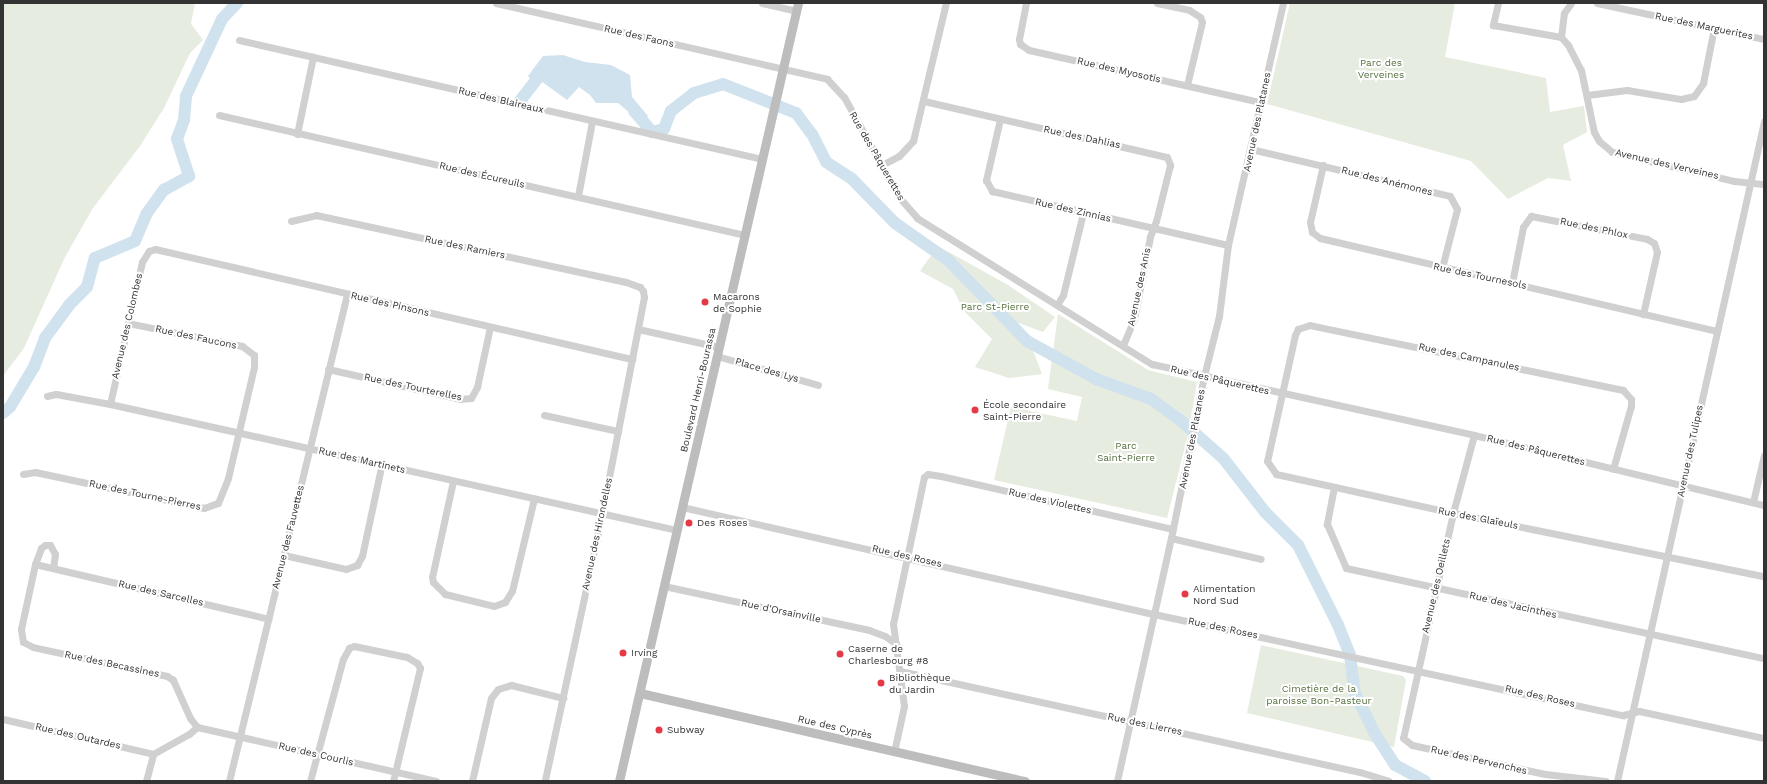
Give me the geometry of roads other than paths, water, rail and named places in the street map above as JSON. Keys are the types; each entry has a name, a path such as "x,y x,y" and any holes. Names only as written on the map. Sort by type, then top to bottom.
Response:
{"main road":[{"name":"Boulevard Henri-Bourassa","path":"620,781 797,7"},
{"name":"Rue des Cyprès","path":"640,694 1025,781"}],"street":[{"name":"Rue des Faons","path":"496,3 783,69"},
{"path":"762,3 797,7"},
{"path":"880,166 899,156 913,141 924,101 946,3"},
{"name":"Rue des Myosotis","path":"1026,3 1019,39 1023,47 1260,102"},
{"path":"1157,3 1189,10 1200,17 1202,22 1187,85"},
{"name":"Avenue des Platanes","path":"1117,781 1172,538 1204,376 1219,316 1228,245 1283,3"},
{"path":"1498,3 1493,25 1561,37 1564,14 1571,3"},
{"name":"Rue des Marguerites","path":"1597,3 1764,39"},
{"path":"1587,95 1627,90 1681,99 1694,96 1703,84 1714,28"},
{"name":"Avenue des Verveines","path":"1561,37 1576,56 1587,95 1594,132 1598,141 1612,152 1734,180 1751,181 1764,184"},
{"name":"Rue des Blaireaux","path":"239,40 762,159"},
{"path":"296,134 313,57"},
{"name":"Rue des Pâquerettes","path":"783,69 820,76 830,81 844,97 880,166 899,197 917,218 1152,364 1280,394 1474,435 1764,505"},
{"name":"Rue des Dahlias","path":"924,101 1166,157 1170,165 1153,228"},
{"name":"Rue des Écureuils","path":"219,115 296,134 578,196 745,235"},
{"name":"Rue des Zinnias","path":"1000,119 986,180 992,191 1228,245"},
{"path":"578,196 592,121"},
{"name":"Avenue des Tulipes","path":"1617,781 1764,121"},
{"name":"Rue des Anémones","path":"1251,148 1453,199 1457,209 1442,268"},
{"name":"Rue des Tournesols","path":"1323,165 1310,222 1310,229 1315,235 1442,268 1716,331"},
{"path":"1057,305 1063,295 1083,213"},
{"name":"Rue des Ramiers","path":"291,221 316,215 640,287"},
{"name":"Rue des Phlox","path":"1512,283 1523,227 1531,216 1647,239 1654,243 1657,252 1643,314"},
{"name":"Avenue des Anis","path":"1122,345 1134,319 1153,228"},
{"name":"Rue des Pinsons","path":"149,251 162,249 347,294 632,359"},
{"name":"Avenue des Colombes","path":"110,404 142,262 149,251"},
{"name":"Avenue des Hirondelles","path":"545,781 602,514 638,330 644,297 640,287"},
{"name":"Avenue des Fauvettes","path":"229,781 347,294"},
{"name":"Rue des Faucons","path":"128,323 249,350 255,362 238,433"},
{"name":"Rue des Campanules","path":"1280,394 1295,335 1298,329 1310,325 1616,387 1628,394 1631,406 1613,469"},
{"name":"Rue des Tourterelles","path":"328,369 460,399 471,398 477,387 490,327"},
{"name":"Place des Lys","path":"638,330 718,352 818,385"},
{"name":"Rue des Martinets","path":"47,396 56,394 110,404 238,433 382,463 453,481 677,530"},
{"name":"Rue des Glaïeuls","path":"1280,394 1268,454 1268,467 1276,474 1453,513 1667,555 1764,576"},
{"path":"544,415 618,431"},
{"name":"Rue des Tourne-Pierres","path":"23,474 35,472 204,508 212,507 218,503 228,478 238,433"},
{"name":"Avenue des Oeillets","path":"1403,738 1417,669 1453,513 1474,435"},
{"path":"1753,502 1764,455"},
{"path":"284,555 346,569 357,565 362,556 382,463"},
{"name":"Rue des Violettes","path":"907,556 921,482 928,474 1173,529"},
{"path":"453,481 432,577 433,582 445,594 494,606 505,602 512,591 534,499"},
{"name":"Rue des Jacinthes","path":"1334,487 1327,524 1346,568 1649,635 1764,658"},
{"name":"Rue des Roses","path":"682,507 907,556 1154,614 1417,669 1623,715 1639,711 1764,738"},
{"path":"1172,538 1261,559"},
{"path":"35,564 41,548 45,544 50,545 55,554 53,568"},
{"path":"894,752 904,706 893,624 907,556"},
{"name":"Rue des Sarcelles","path":"35,564 269,619"},
{"name":"Rue des Becassines","path":"35,564 21,630 23,642 33,646 167,676 173,680 190,718 197,727"},
{"name":"Rue d'Orsainville","path":"664,586 869,630 885,636 896,644"},
{"path":"310,781 343,659 349,648 360,647 407,657 417,663 420,673 393,781"},
{"name":"Rue des Lierres","path":"900,671 1360,772 1389,781"},
{"path":"472,781 491,698 498,688 511,685 563,698"},
{"name":"Rue des Outardes","path":"3,720 153,754"},
{"path":"146,781 153,754 189,734 197,727"},
{"name":"Rue des Courlis","path":"197,727 436,781"},
{"name":"Rue des Pervenches","path":"1403,738 1412,745 1545,774 1606,781"}],"water":[{"path":"563,55 585,62 611,65 630,75 632,97 648,116 643,124 618,103 596,103 590,95 579,87 567,100 541,81 531,80 528,76 543,56"}],"waterway":[{"path":"3,413 10,407 34,367 45,338 70,304 87,287 95,258 135,241 147,213 164,190 189,176 177,139 184,120 186,96 222,19 237,3"},
{"path":"519,102 540,75 548,74"},
{"path":"634,111 652,132 664,129 671,111 694,93 723,84 796,113 812,134 826,162 852,179 895,223 949,261 1027,341 1096,379 1151,399 1179,419 1223,458 1265,512 1298,545 1338,625 1350,655 1355,693 1375,734 1395,765 1425,781"}],"place":[{"name":"Macarons de Sophie","path":"705,302"},
{"name":"École secondaire Saint-Pierre","path":"975,410"},
{"name":"Des Roses","path":"689,523"},
{"name":"Alimentation Nord Sud","path":"1185,594"},
{"name":"Irving","path":"623,653"},
{"name":"Caserne de Charlesbourg #8","path":"840,654"},
{"name":"Bibliothèque du Jardin","path":"881,683"},
{"name":"Subway","path":"659,730"}],"park label":[{"name":"Parc des Verveines","path":"1381,68"},
{"name":"Parc St-Pierre","path":"995,307"},
{"name":"Parc Saint-Pierre","path":"1126,450"},
{"name":"Cimetière de la paroisse Bon-Pasteur","path":"1319,694"}]}
